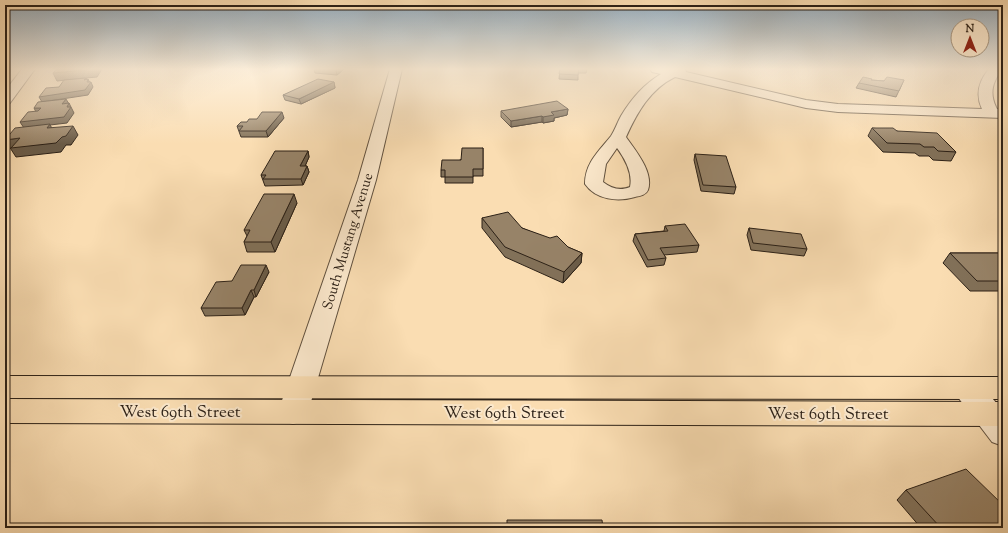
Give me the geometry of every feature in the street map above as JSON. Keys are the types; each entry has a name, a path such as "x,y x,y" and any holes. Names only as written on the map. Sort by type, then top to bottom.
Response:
{"main road":[{"name":"West 69th Street","path":"5,386 297,399 998,420"},
{"name":"West 69th Street","path":"5,411 297,399 1003,388"}],"street":[{"name":"South Mustang Avenue","path":"297,399 367,180 390,94"},
{"path":"618,137 628,115 645,94"},
{"path":"762,94 806,104 872,111 997,114"},
{"path":"985,94 987,106 997,114"},
{"path":"968,388 998,420"}],"building":[{"path":"41,94 60,94 39,97"},
{"path":"285,94 310,94 299,99 283,95"},
{"path":"66,99 62,104 69,103 67,107 71,107 64,117 20,122 28,112 38,111 41,108 34,108 38,102"},
{"path":"557,101 568,109 551,112 554,115 511,121 501,111"},
{"path":"262,112 282,112 266,131 239,131 243,126 237,126 241,122 247,122 249,119 257,119"},
{"path":"50,124 47,128 73,126 66,136 62,137 56,143 11,148 20,138 5,140 15,128"},
{"path":"872,128 893,128 897,131 937,133 956,152 938,151 934,147 924,147 920,144 887,143"},
{"path":"462,148 483,148 483,169 473,169 473,177 445,177 445,170 441,170 442,160 461,160"},
{"path":"275,151 308,151 300,166 307,166 301,179 263,179 266,175 261,175"},
{"path":"695,154 726,156 736,187 703,185"},
{"path":"264,194 294,194 271,242 244,242 250,230 244,230"},
{"path":"508,212 522,228 550,238 557,236 568,247 582,253 564,272 505,247 482,218"},
{"path":"685,224 699,245 660,248 666,258 648,260 635,234 668,231 665,226"},
{"path":"749,228 801,234 807,249 753,243"},
{"path":"950,253 1003,253 1003,281 977,281"},
{"path":"241,265 266,265 254,290 251,290 242,308 201,308 216,282 232,281"},
{"path":"966,469 1003,505 1003,528 941,528 906,490"},
{"path":"507,520 602,520 603,528 507,528"}]}
